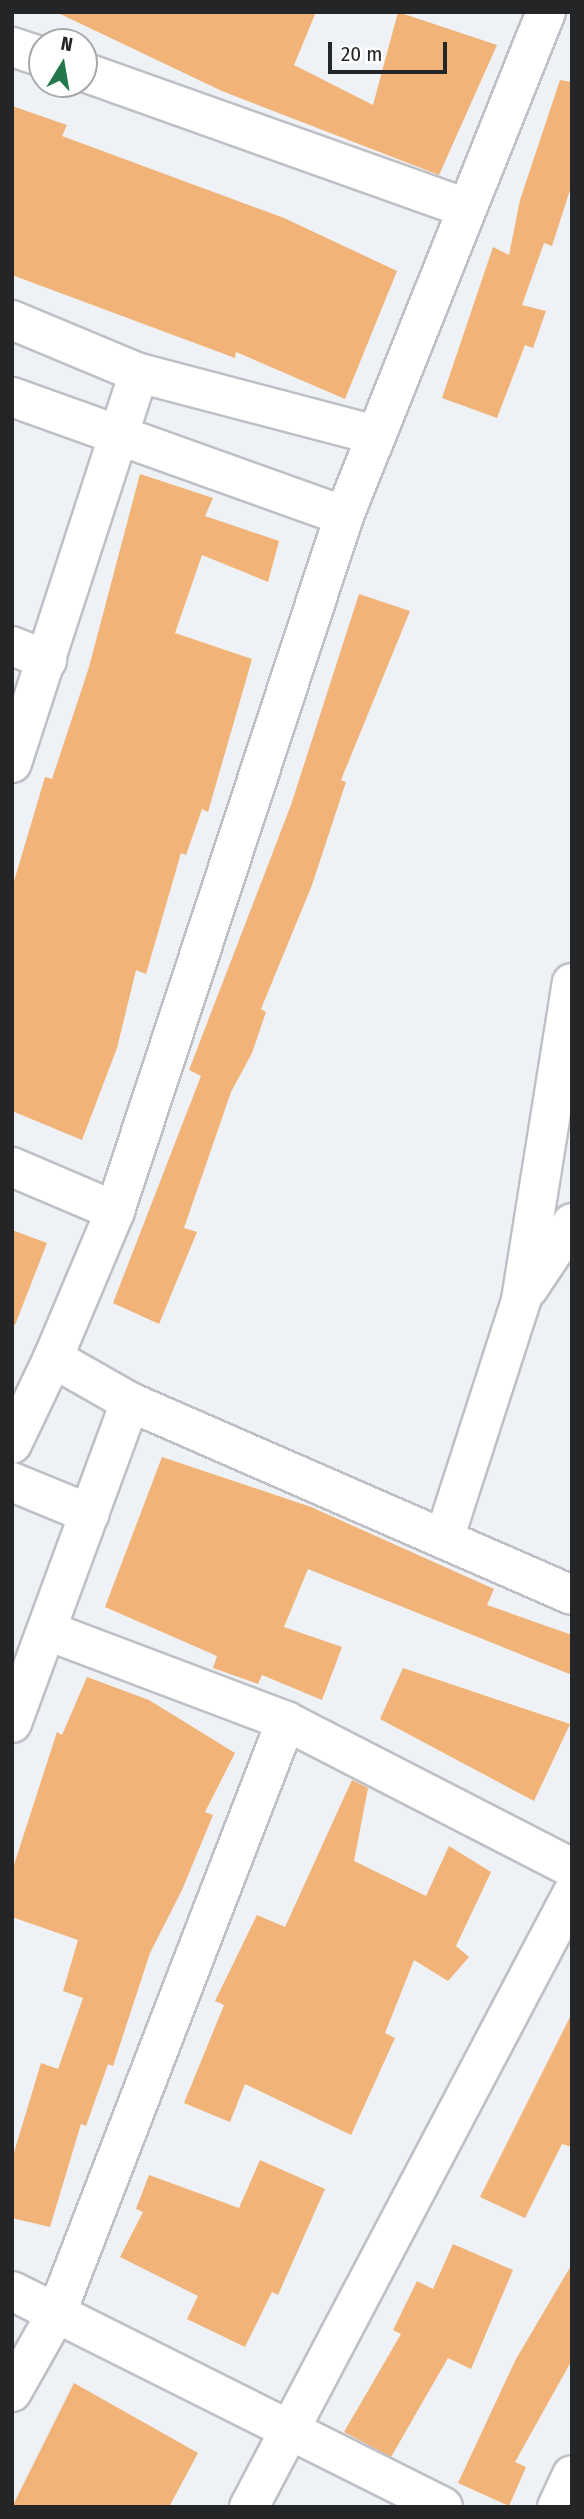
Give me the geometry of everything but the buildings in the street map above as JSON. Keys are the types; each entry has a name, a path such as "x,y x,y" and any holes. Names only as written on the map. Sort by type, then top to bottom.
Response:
{"street":[{"path":"12,1444 53,1358 115,1211 344,516 465,208 546,12"},
{"path":"98,77 465,208"},
{"path":"12,320 139,373 375,436"},
{"path":"12,763 47,660 115,438 139,373"},
{"path":"12,397 115,438 344,516"},
{"path":"12,646 47,660"},
{"path":"444,1539 521,1300 572,984"},
{"path":"12,1167 115,1211"},
{"path":"521,1300 572,1223"},
{"path":"53,1358 130,1402 572,1595"},
{"path":"12,1723 130,1402"},
{"path":"12,1482 90,1514"},
{"path":"48,1631 286,1721 572,1868"},
{"path":"12,2392 57,2312 286,1721"},
{"path":"249,2507 572,1894"},
{"path":"12,2291 443,2507"},
{"path":"556,2507 572,2474"}]}
